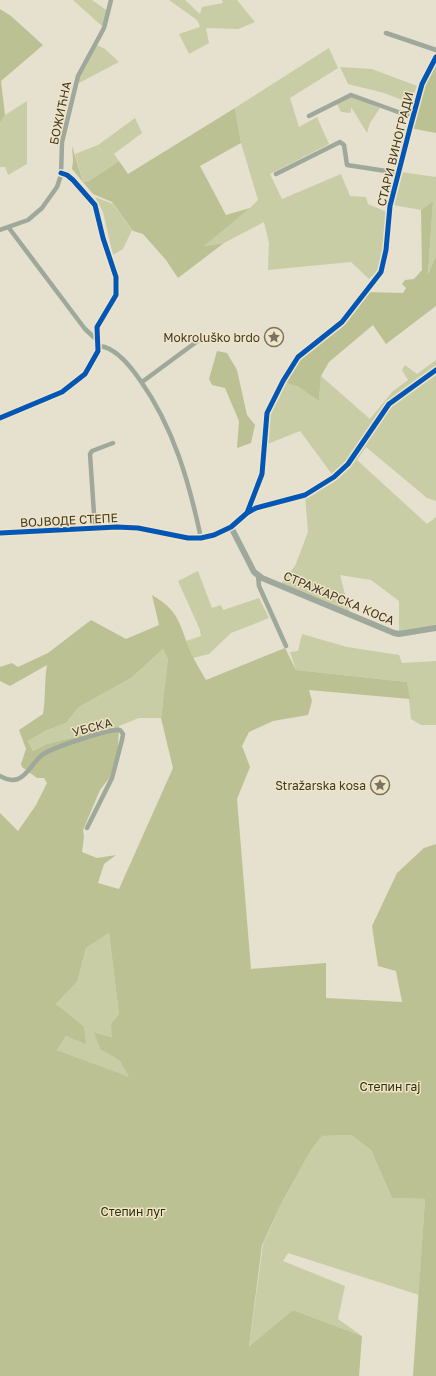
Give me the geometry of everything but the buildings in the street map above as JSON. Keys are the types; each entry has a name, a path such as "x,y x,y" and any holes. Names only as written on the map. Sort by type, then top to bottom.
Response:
{"street":[{"name":"БОЖИЋНА","path":"0,230 10,228 28,220 42,208 57,187 61,173 62,142 78,76 104,28 111,0"},
{"path":"386,33 436,50"},
{"name":"СТАРИ ВИНОГРАДИ","path":"231,527 246,515 262,474 267,413 283,382 298,357 342,322 381,272 386,250 390,206 412,117 422,84 436,57"},
{"path":"309,116 351,95 412,117"},
{"path":"276,174 340,142 344,145 347,165 399,173"},
{"path":"0,418 70,387 88,370 96,356 98,344 97,327 114,301 117,290 116,277 103,238 95,205 73,180 67,175 61,173"},
{"path":"10,228 85,329 98,344 125,360 142,382 157,406 172,437 190,490 201,538"},
{"path":"142,382 203,337"},
{"path":"246,515 274,502 305,495 334,477 348,464 390,404 436,370"},
{"name":"ВОЈВОДЕ СТЕПЕ","path":"95,529 90,454 92,451 113,443"},
{"name":"ВОЈВОДЕ СТЕПЕ","path":"0,533 128,527 181,537 201,538 231,527"},
{"path":"231,527 258,576 259,586 286,646"},
{"name":"СТРАЖАРСКА КОСА","path":"258,576 394,633 399,634 436,628"},
{"name":"УБСКА","path":"0,776 5,779 17,779 46,752 101,732 121,730 123,734 121,747 112,778 87,828"}],"green space":[{"path":"73,0 92,0 109,12 104,28"},
{"path":"169,0 185,0 200,14 202,7 223,3 222,0 237,0 255,22 238,29 206,28 209,43 189,54 179,34 200,27 197,20"},
{"path":"0,9 11,16 43,45 1,81 5,115 0,123"},
{"path":"95,44 105,49 119,62 77,84 78,76"},
{"path":"329,48 338,68 290,98 299,127 317,117 329,144 270,174 282,199 341,174 350,196 366,197 368,204 389,213 379,270 369,279 351,262 268,270 269,243 264,222 224,243 203,246 258,200 241,143 235,108"},
{"path":"432,64 436,64 436,133 410,128 421,86"},
{"path":"340,67 372,69 417,86 410,103 384,93 348,84"},
{"path":"349,95 380,108 370,123 367,133 351,107 351,113 341,112 336,102"},
{"path":"27,101 27,164 8,175 5,167 0,167 0,123 5,115"},
{"path":"235,108 241,143 200,166 226,215 250,208 204,246 224,243 178,278 166,260 143,234 133,231 112,202 93,194 72,169 72,146 83,182 89,181 119,161 128,174"},
{"path":"135,118 142,133 114,154 119,161 89,181 83,182 75,154 98,145"},
{"path":"401,172 436,177 436,256 428,277 433,201 421,210 393,205"},
{"path":"95,197 113,204 132,230 123,249 113,255 103,212"},
{"path":"433,201 428,275 436,256 436,306 386,344 373,325 329,362 321,376 319,401 299,387 283,382 296,356 313,342 333,330 366,292 403,293 406,288 402,284 405,280 414,279 422,270 421,210"},
{"path":"217,351 227,353 237,370 247,415 255,425 251,443 237,448 239,421 225,388 212,385 209,379"},
{"path":"436,360 436,501 427,498 366,447 357,460 427,524 436,517 436,628 399,634 399,601 371,580 340,575 350,614 280,585 295,566 308,532 305,495 334,477 300,431 265,445 268,415 283,382 299,387 319,400 321,376 370,419 393,391 408,380 402,370 405,365 417,374"},
{"path":"198,571 212,608 221,605 223,610 259,598 269,618 231,633 209,654 193,658 186,641 201,636 200,630 178,581"},
{"name":"Степин луг","path":"152,595 162,601 174,613 193,656 206,680 285,648 296,670 407,682 410,699 309,690 312,701 308,715 273,721 249,732 242,746 250,767 237,799 251,969 326,963 326,998 402,1002 396,971 378,966 372,926 397,873 424,848 436,844 436,1376 413,1376 425,1199 392,1198 371,1150 351,1135 322,1136 311,1150 282,1202 262,1245 249,1347 293,1310 362,1336 359,1376 0,1376 0,813 18,831 36,805 47,783 44,778 37,778 22,767 21,764 26,749 19,730 43,714 47,665 10,686 0,681 0,667 12,663 18,667 48,653 91,620 126,639 159,625","holes":["163,649 168,659 161,718 173,768 119,889 98,883 104,864 116,855 97,858 82,852 84,837 83,830 100,790 110,777 118,750 119,726 47,744 33,751 28,741 45,731 66,723 79,707 131,678","109,933 119,1014 111,1024 112,1037 94,1032 100,1049 120,1061 129,1077 57,1050 66,1036 86,1044 84,1027 56,1004 77,982 86,948"]},
{"path":"302,634 347,647 399,655 402,663 436,661 436,725 421,725 411,719 407,682 296,670 290,652 298,651"},
{"path":"163,649 168,659 161,718 139,718 119,726 47,744 33,751 28,741 45,731 66,723 79,707 131,678"},
{"path":"109,933 119,1014 113,1037 95,1032 100,1049 120,1061 130,1078 57,1050 66,1036 86,1043 56,1004 77,982 86,948"},
{"path":"351,1135 371,1150 392,1198 425,1199 419,1295 288,1253 283,1261 345,1286 338,1319 362,1336 293,1310 249,1348 263,1244 282,1202 311,1150 322,1136"}],"cycle path":[{"path":"247,513 262,474 267,413 283,381 298,357 342,322 381,272 386,250 390,206 422,84 436,57"},
{"path":"0,418 62,392 85,374 98,351 97,327 116,295 116,277 103,238 95,205 73,180 67,175 61,173"},
{"path":"0,533 117,527 138,528 188,538 201,538 214,535 231,527 247,513 256,508 305,495 334,477 348,464 389,404 436,370"}],"place":[{"name":"Mokroluško brdo","path":"274,337"},
{"name":"Stražarska kosa","path":"380,785"}],"park label":[{"name":"Степин гај","path":"390,1086"}]}
